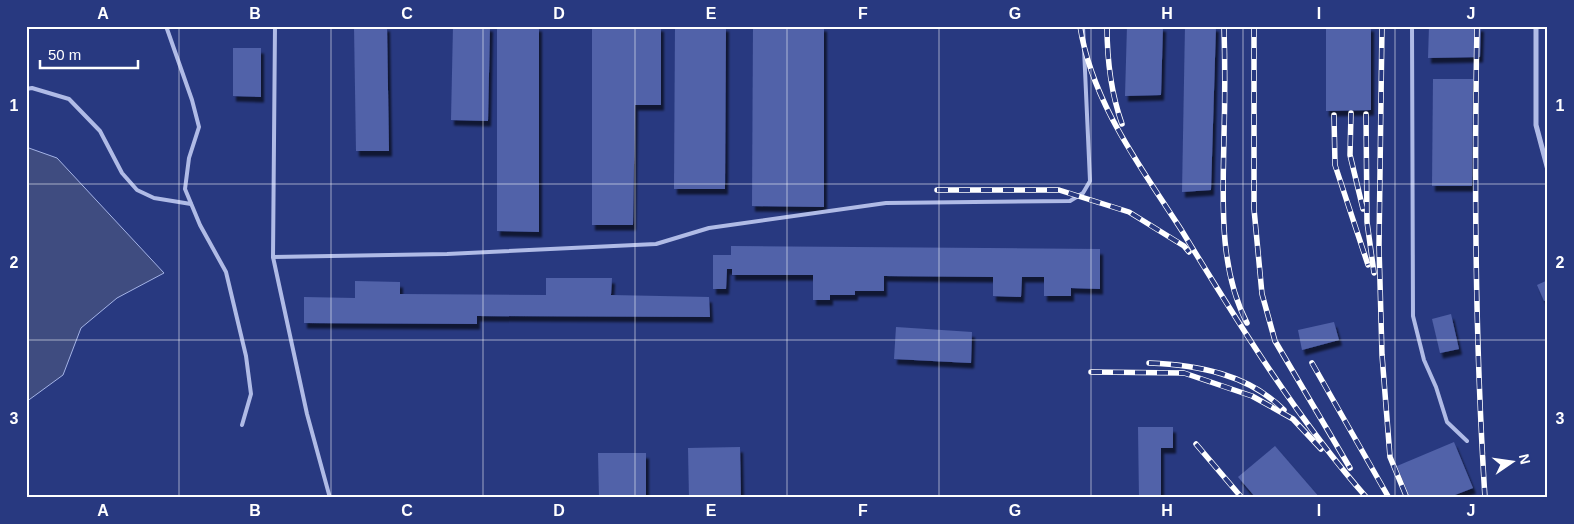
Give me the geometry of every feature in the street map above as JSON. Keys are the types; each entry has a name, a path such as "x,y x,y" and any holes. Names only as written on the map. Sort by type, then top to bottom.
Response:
{"street":[{"path":"1536,26 1536,125 1548,170"}],"lane":[{"path":"166,26 192,100 199,127 189,158 185,189 200,225 226,272 246,356 251,394 242,425"},
{"path":"275,26 273,257 306,414 330,498"},
{"path":"273,257 447,254 656,244 709,228 886,203 1070,200 1083,192 1090,181 1082,26"},
{"path":"1412,26 1413,316 1424,360 1436,388 1447,422 1466,441"},
{"path":"26,89 32,88 69,99 100,131 122,173 137,190 154,198 191,204"}],"water":[{"path":"26,147 57,158 164,273 117,298 81,328 63,375 26,402"}],"building":[{"path":"354,26 387,26 389,151 356,151"},
{"path":"453,26 490,26 488,121 451,120"},
{"path":"497,26 539,26 539,232 497,231"},
{"path":"592,26 661,26 661,105 635,105 633,225 592,225"},
{"path":"675,26 726,26 725,189 674,189"},
{"path":"753,26 824,26 824,207 752,206"},
{"path":"1127,26 1163,26 1161,95 1125,96"},
{"path":"1185,26 1216,26 1211,190 1182,192"},
{"path":"1326,26 1371,26 1371,110 1326,111"},
{"path":"1429,26 1481,26 1480,57 1428,58"},
{"path":"233,48 261,48 261,97 233,96"},
{"path":"1433,79 1473,79 1472,186 1432,186"},
{"path":"731,246 1100,249 1100,289 1071,288 1071,296 1044,296 1044,277 1022,277 1021,297 993,296 993,277 884,276 884,291 855,291 855,295 830,295 830,300 813,300 813,275 732,275 732,269 727,269 726,289 713,289 713,255 731,255"},
{"path":"546,278 612,278 611,295 709,297 710,317 477,316 477,324 304,323 304,297 355,298 355,281 400,282 400,294 546,295"},
{"path":"1548,280 1548,300 1544,301 1537,285"},
{"path":"1451,314 1459,349 1440,353 1432,319"},
{"path":"1334,322 1339,340 1302,350 1298,330"},
{"path":"896,327 972,332 971,363 894,359"},
{"path":"1138,427 1173,427 1173,448 1161,448 1161,498 1139,498"},
{"path":"1454,442 1473,488 1455,495 1456,498 1410,498 1397,466"},
{"path":"1275,446 1320,498 1256,498 1238,477"},
{"path":"740,447 741,498 689,498 688,448"},
{"path":"598,453 646,453 646,498 599,498"}],"railway":[{"path":"1080,26 1095,82 1120,133 1135,158 1224,300 1292,403 1341,468 1367,498"},
{"path":"1107,26 1110,76 1122,124"},
{"path":"1224,26 1224,232 1231,279 1247,323"},
{"path":"1254,26 1254,209 1262,294 1275,341 1350,468"},
{"path":"1382,26 1379,246 1382,355 1390,457 1407,498"},
{"path":"1477,26 1476,262 1485,498"},
{"path":"1351,113 1350,155 1363,209"},
{"path":"1366,114 1367,222 1374,273"},
{"path":"1334,115 1335,165 1368,265"},
{"path":"937,190 1059,190 1129,212 1184,246 1189,252"},
{"path":"1149,363 1186,366 1221,374 1255,388 1284,410"},
{"path":"1312,363 1389,498"},
{"path":"1091,372 1184,373 1252,396 1293,419 1321,449"},
{"path":"1196,444 1242,498"}]}
